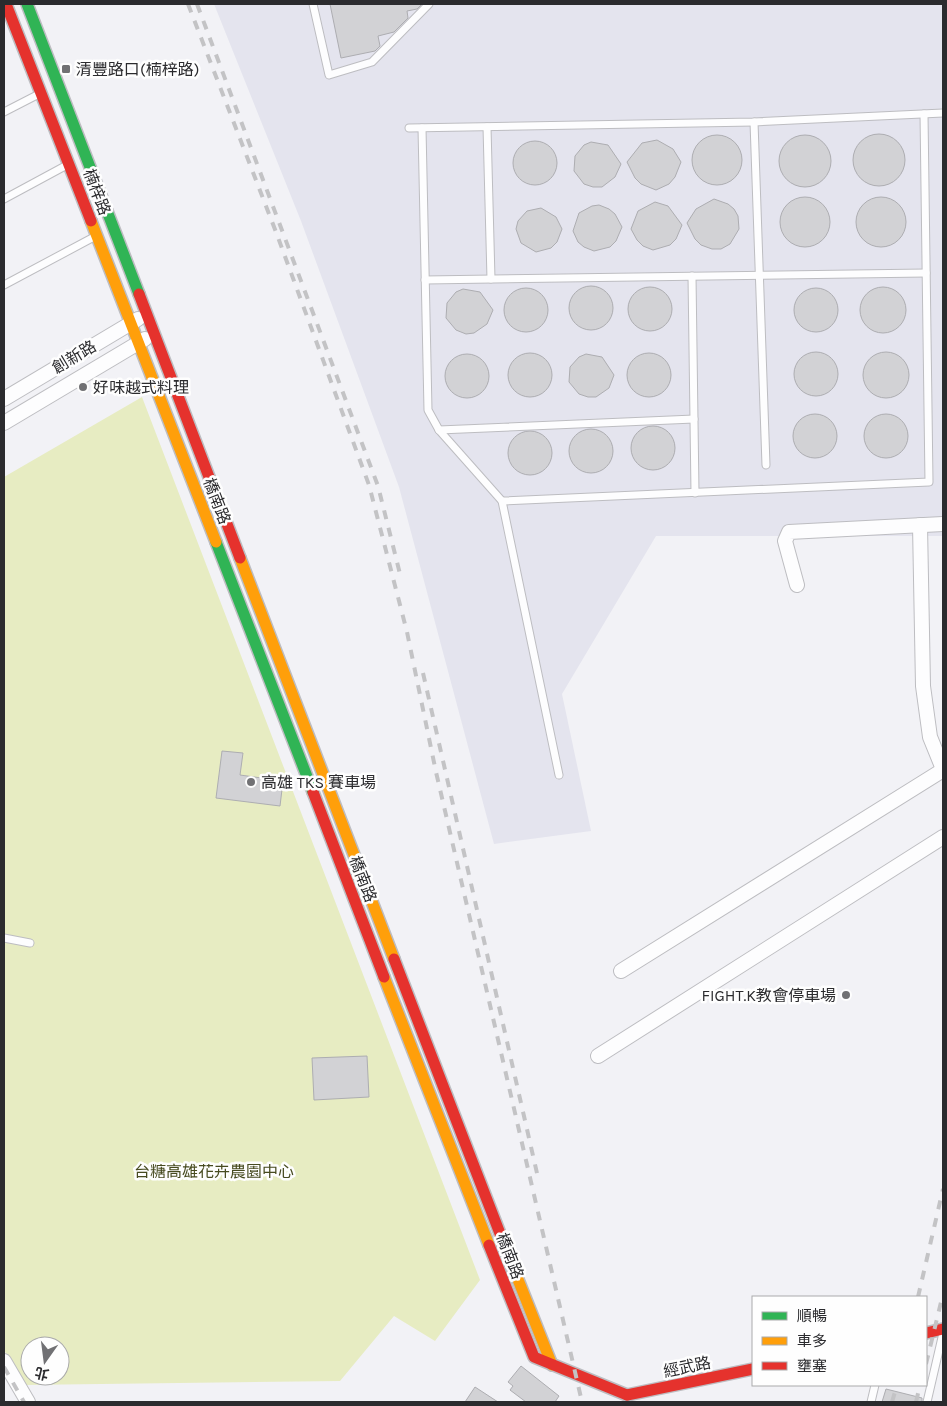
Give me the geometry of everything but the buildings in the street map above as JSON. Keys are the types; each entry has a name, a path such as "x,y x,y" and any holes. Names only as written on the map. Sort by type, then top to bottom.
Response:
{"street":[{"name":"楠梓路","path":"6,4 8,21 41,93 157,393"},
{"name":"楠梓路","path":"27,4 173,387"},
{"name":"創新路","path":"4,399 145,315"},
{"name":"創新路","path":"4,423 153,334"},
{"name":"橋南路","path":"173,387 552,1365"},
{"name":"橋南路","path":"157,393 526,1343 534,1356 628,1399"},
{"path":"621,971 943,770 930,736 923,686 920,524"},
{"path":"797,585 785,541 789,532 943,524"},
{"path":"598,1056 943,837"},
{"path":"927,1333 943,1329"},
{"path":"4,1361 28,1402"},
{"name":"經武路","path":"628,1399 752,1370"}],"lane":[{"path":"312,4 330,75 372,62 428,4"},
{"path":"4,112 41,93"},
{"path":"409,128 754,122 943,113"},
{"path":"502,501 929,482 924,114"},
{"path":"754,122 766,465"},
{"path":"487,127 491,279"},
{"path":"422,128 428,410 439,430 502,501 559,775"},
{"path":"4,200 69,164"},
{"path":"4,285 96,235"},
{"path":"425,280 926,273"},
{"path":"692,276 695,493"},
{"path":"439,430 694,419"},
{"path":"4,938 30,944"},
{"path":"927,1402 943,1333"},
{"path":"871,1402 875,1386"}],"shaded area":[{"path":"214,4 943,4 943,536 656,536 562,694 591,831 494,844 399,487 301,221"}],"green space":[{"name":"台糖高雄花卉農園中心","path":"142,397 480,1280 435,1341 394,1316 340,1381 70,1384 70,1336 20,1336 20,1378 4,1350 4,477"}],"railway":[{"path":"188,4 276,232 369,485 407,632 436,772 582,1402"},
{"path":"197,4 378,486 401,578"},
{"path":"423,673 539,1182"},
{"path":"918,1296 943,1189"},
{"path":"927,1360 943,1294"},
{"path":"4,1367 24,1402"},
{"path":"892,1402 897,1386"},
{"path":"916,1402 920,1386"}],"traffic: fast":[{"path":"27,4 139,294"},
{"path":"216,542 313,792"}],"traffic: slow":[{"path":"91,221 216,542"},
{"path":"240,558 394,959"},
{"path":"384,977 489,1245"},
{"path":"511,1262 552,1365"}],"traffic: jam":[{"path":"6,4 91,221"},
{"path":"139,294 240,558"},
{"path":"313,792 384,977"},
{"path":"394,959 511,1262"},
{"path":"489,1245 534,1357 627,1395"},
{"path":"927,1333 943,1329"},
{"path":"627,1395 752,1369"}],"place":[{"name":"清豐路口(楠梓路)","path":"66,69"},
{"name":"好味越式料理","path":"83,387"},
{"name":"高雄 TKS 賽車場","path":"251,782"},
{"name":"FIGHT.K教會停車場","path":"846,995"}]}
